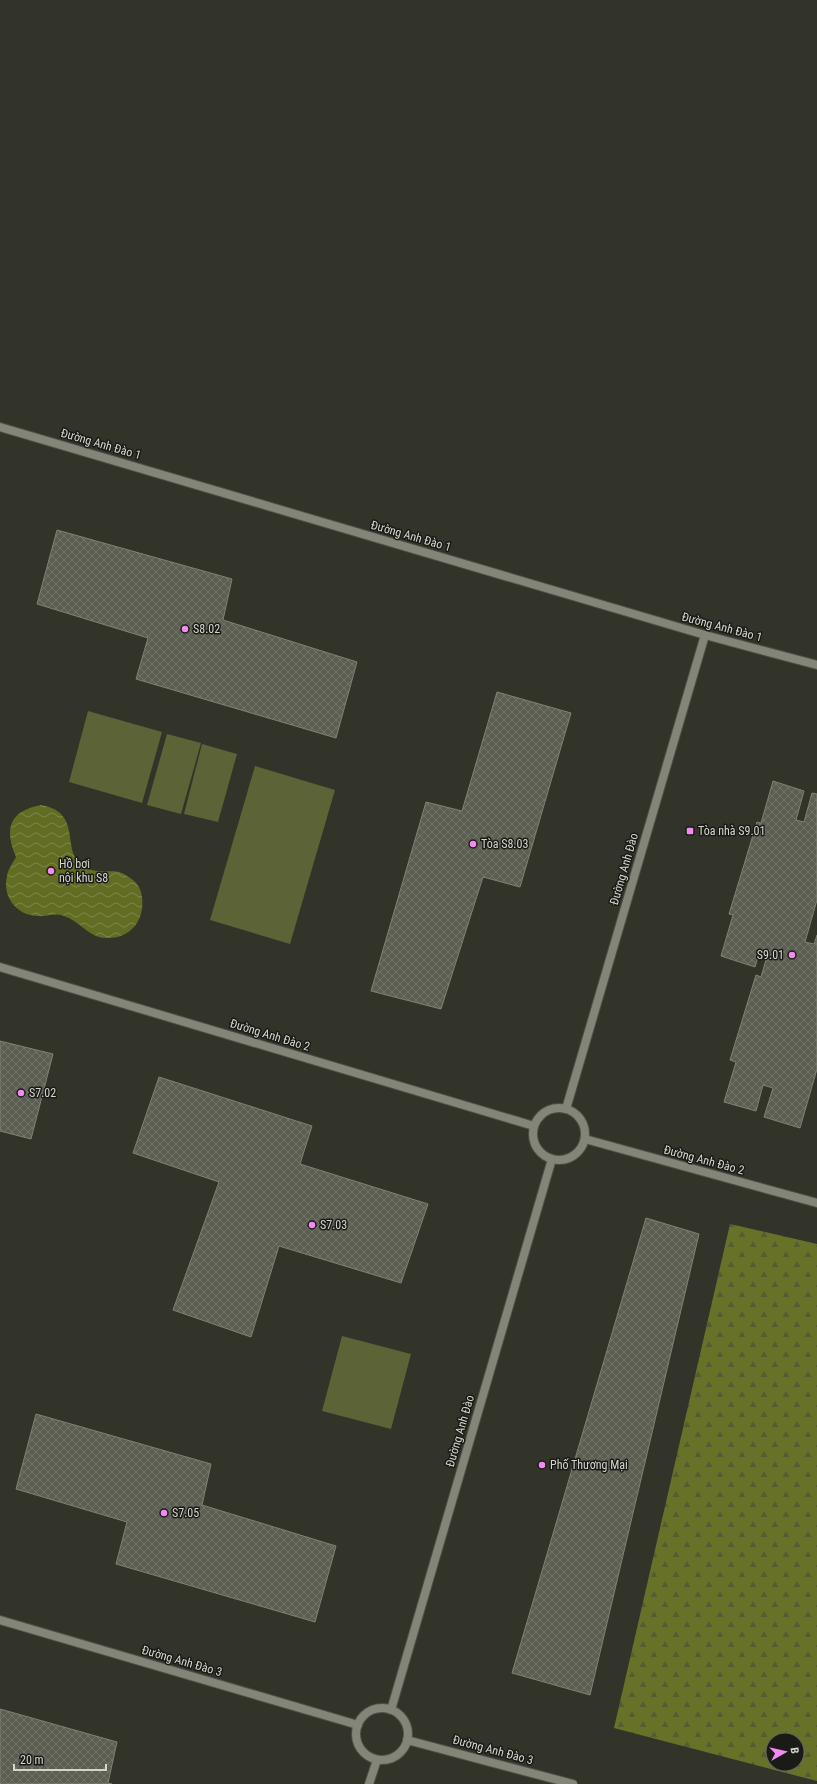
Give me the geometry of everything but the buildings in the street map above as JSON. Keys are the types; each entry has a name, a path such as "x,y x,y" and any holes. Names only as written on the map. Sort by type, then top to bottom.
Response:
{"street":[{"name":"Đường Anh Đào 1","path":"0,427 705,635 817,665"},
{"name":"Đường Anh Đào","path":"566,1109 705,635"},
{"name":"Đường Anh Đào 2","path":"0,967 534,1126"},
{"path":"558,1108 566,1109 580,1117 585,1128 585,1139 581,1148 572,1157 560,1160 552,1159 544,1155 536,1146 533,1134 534,1126 540,1116 547,1111 558,1108"},
{"name":"Đường Anh Đào 2","path":"585,1139 817,1203"},
{"name":"Đường Anh Đào","path":"391,1710 552,1159"},
{"name":"Đường Anh Đào 3","path":"0,1620 358,1725"},
{"path":"383,1708 391,1710 401,1716 406,1723 408,1740 396,1756 385,1760 377,1760 369,1757 360,1748 356,1737 358,1725 362,1718 371,1710 383,1708"},
{"name":"Đường Anh Đào 3","path":"408,1740 573,1784"},
{"path":"369,1784 377,1760"}],"green space":[{"path":"730,1224 817,1244 817,1781 783,1772 805,1772 805,1732 765,1732 765,1767 614,1728"}],"shaded area":[{"path":"88,711 162,732 142,803 69,782"},
{"path":"167,734 201,743 181,814 147,805"},
{"path":"202,744 237,754 218,822 184,814"},
{"path":"255,766 335,790 290,944 210,920"},
{"path":"342,1336 411,1354 391,1429 322,1411"}],"water":[{"name":"Hồ bơi nội khu S8","path":"41,805 55,810 63,817 68,826 74,855 79,863 95,871 121,873 137,884 142,897 141,913 139,920 129,932 115,937 100,937 89,932 67,917 61,915 29,915 17,908 12,903 7,891 6,883 8,871 16,857 10,838 12,823 22,812"}],"place":[{"name":"S8.02","path":"185,629"},
{"name":"Tòa nhà S9.01","path":"690,831"},
{"name":"Tòa S8.03","path":"473,844"},
{"name":"Hồ bơi nội khu S8","path":"51,871"},
{"name":"S9.01","path":"792,955"},
{"name":"S7.02","path":"21,1093"},
{"name":"S7.03","path":"312,1225"},
{"name":"Phố Thương Mại","path":"542,1465"},
{"name":"S7.05","path":"164,1513"}]}
